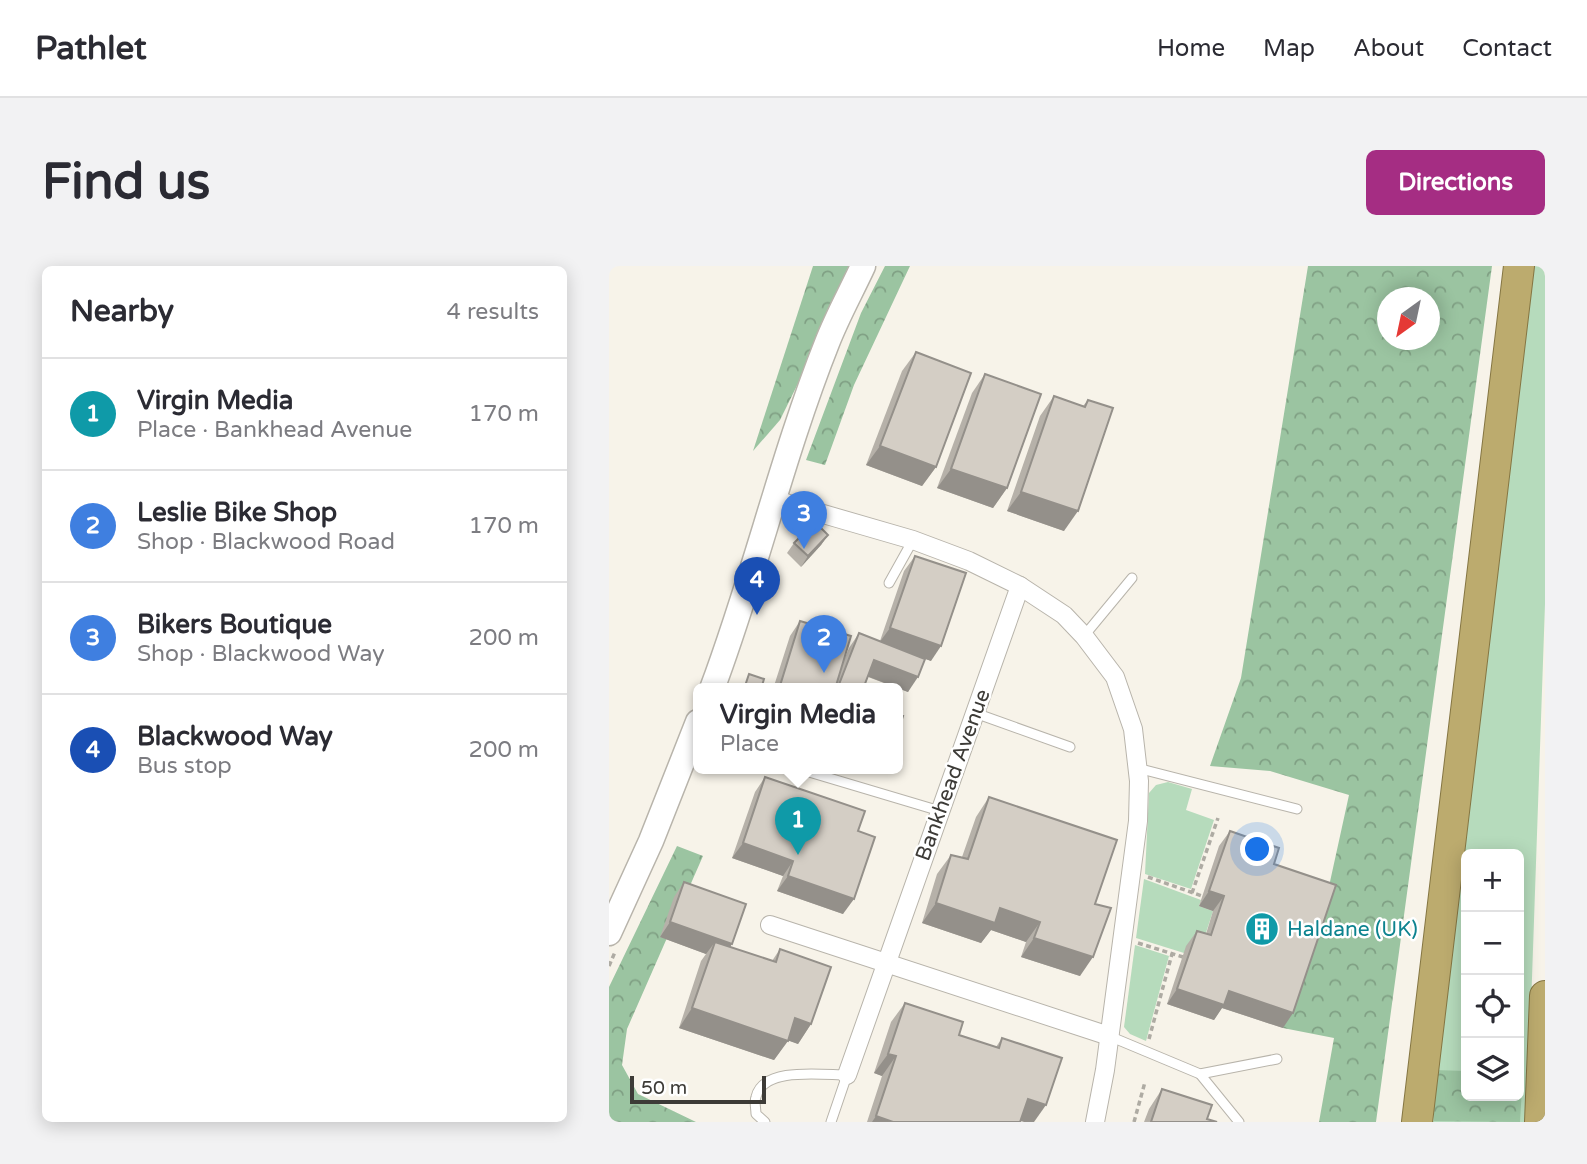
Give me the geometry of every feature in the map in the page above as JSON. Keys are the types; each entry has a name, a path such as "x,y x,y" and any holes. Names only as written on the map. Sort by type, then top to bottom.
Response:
{"highway":[{"path":"1417,1122 1519,266"},
{"path":"1541,1122 1545,996"}],"main road":[{"path":"714,683 801,414 828,341 863,266"},
{"path":"609,933 651,841 693,735"}],"street":[{"path":"775,500 913,540 969,561 1020,586 1065,615 1115,677 1133,729 1138,821 1105,1070 1095,1122"},
{"name":"Bankhead Avenue","path":"847,1075 1020,586"},
{"path":"770,925 1109,1036"}],"lane":[{"path":"889,583 913,540"},
{"path":"1083,635 1132,578"},
{"path":"975,713 1070,747"},
{"path":"1137,768 1297,808"},
{"path":"816,774 940,811"},
{"path":"1109,1036 1200,1074 1239,1122"},
{"path":"1200,1074 1277,1059"},
{"path":"765,1122 756,1114 755,1097 763,1083 781,1075 847,1075 831,1122"}],"path":[{"path":"1192,893 1218,818"},
{"path":"1133,871 1202,896"},
{"path":"1123,939 1183,957"},
{"path":"1146,1051 1172,954"},
{"path":"1134,1122 1145,1082"}],"green space":[{"path":"813,266 856,266 780,420 753,451"},
{"path":"885,266 910,266 854,385 825,465 806,460 861,313"},
{"path":"1308,266 1492,266 1376,1122 1319,1122 1334,1038 1283,1028 1326,900 1349,795 1270,771 1210,766 1241,678"},
{"path":"1531,266 1545,266 1545,604 1527,1122 1426,1122"},
{"path":"1168,782 1192,789 1186,810 1214,820 1191,889 1145,874 1149,793 1156,785"},
{"path":"677,846 703,856 627,1029 622,1065 638,1094 696,1122 609,1122 609,987"},
{"path":"1144,879 1201,900 1199,906 1213,911 1200,951 1184,953 1136,938"},
{"path":"1135,945 1169,956 1146,1041 1130,1034 1124,1027"},
{"path":"1433,1070 1461,1071 1461,1101 1521,1101 1520,1122 1434,1121"}],"building":[{"path":"916,352 971,373 936,467 880,446"},
{"path":"985,374 1041,394 1007,488 951,469"},
{"path":"1054,396 1085,407 1088,400 1113,408 1078,511 1021,492"},
{"path":"815,522 828,535 808,556 794,543"},
{"path":"915,556 966,573 941,646 890,628"},
{"path":"800,621 851,636 837,683 781,683"},
{"path":"859,633 925,659 918,677 874,660 865,683 840,683"},
{"path":"749,674 764,679 763,683 746,683"},
{"path":"765,777 865,811 858,831 875,837 854,899 788,876 793,861 743,843"},
{"path":"989,797 1117,840 1095,904 1111,908 1093,957 1034,938 1040,922 1000,908 995,923 936,903 951,855 968,859"},
{"name":"Haldane (UK)","path":"1230,831 1279,848 1274,864 1336,885 1293,1013 1229,991 1224,1005 1177,989 1197,931 1211,935 1224,896 1209,891"},
{"path":"684,882 746,904 732,944 670,922"},
{"path":"715,942 776,962 780,949 831,967 811,1024 795,1018 788,1041 692,1008"},
{"path":"905,1003 963,1022 959,1035 999,1048 1002,1038 1062,1058 1046,1105 1028,1099 1020,1122 893,1122 876,1116 896,1056 888,1054"},
{"path":"1162,1089 1212,1105 1207,1119 1217,1122 1151,1122"}],"place":[{"name":"Bikers Boutique","path":"804,549"},
{"name":"Blackwood Way","path":"757,615"},
{"name":"Leslie Bike Shop","path":"824,673"},
{"name":"Virgin Media","path":"798,855"},
{"name":"Haldane (UK)","path":"1262,929"}]}
